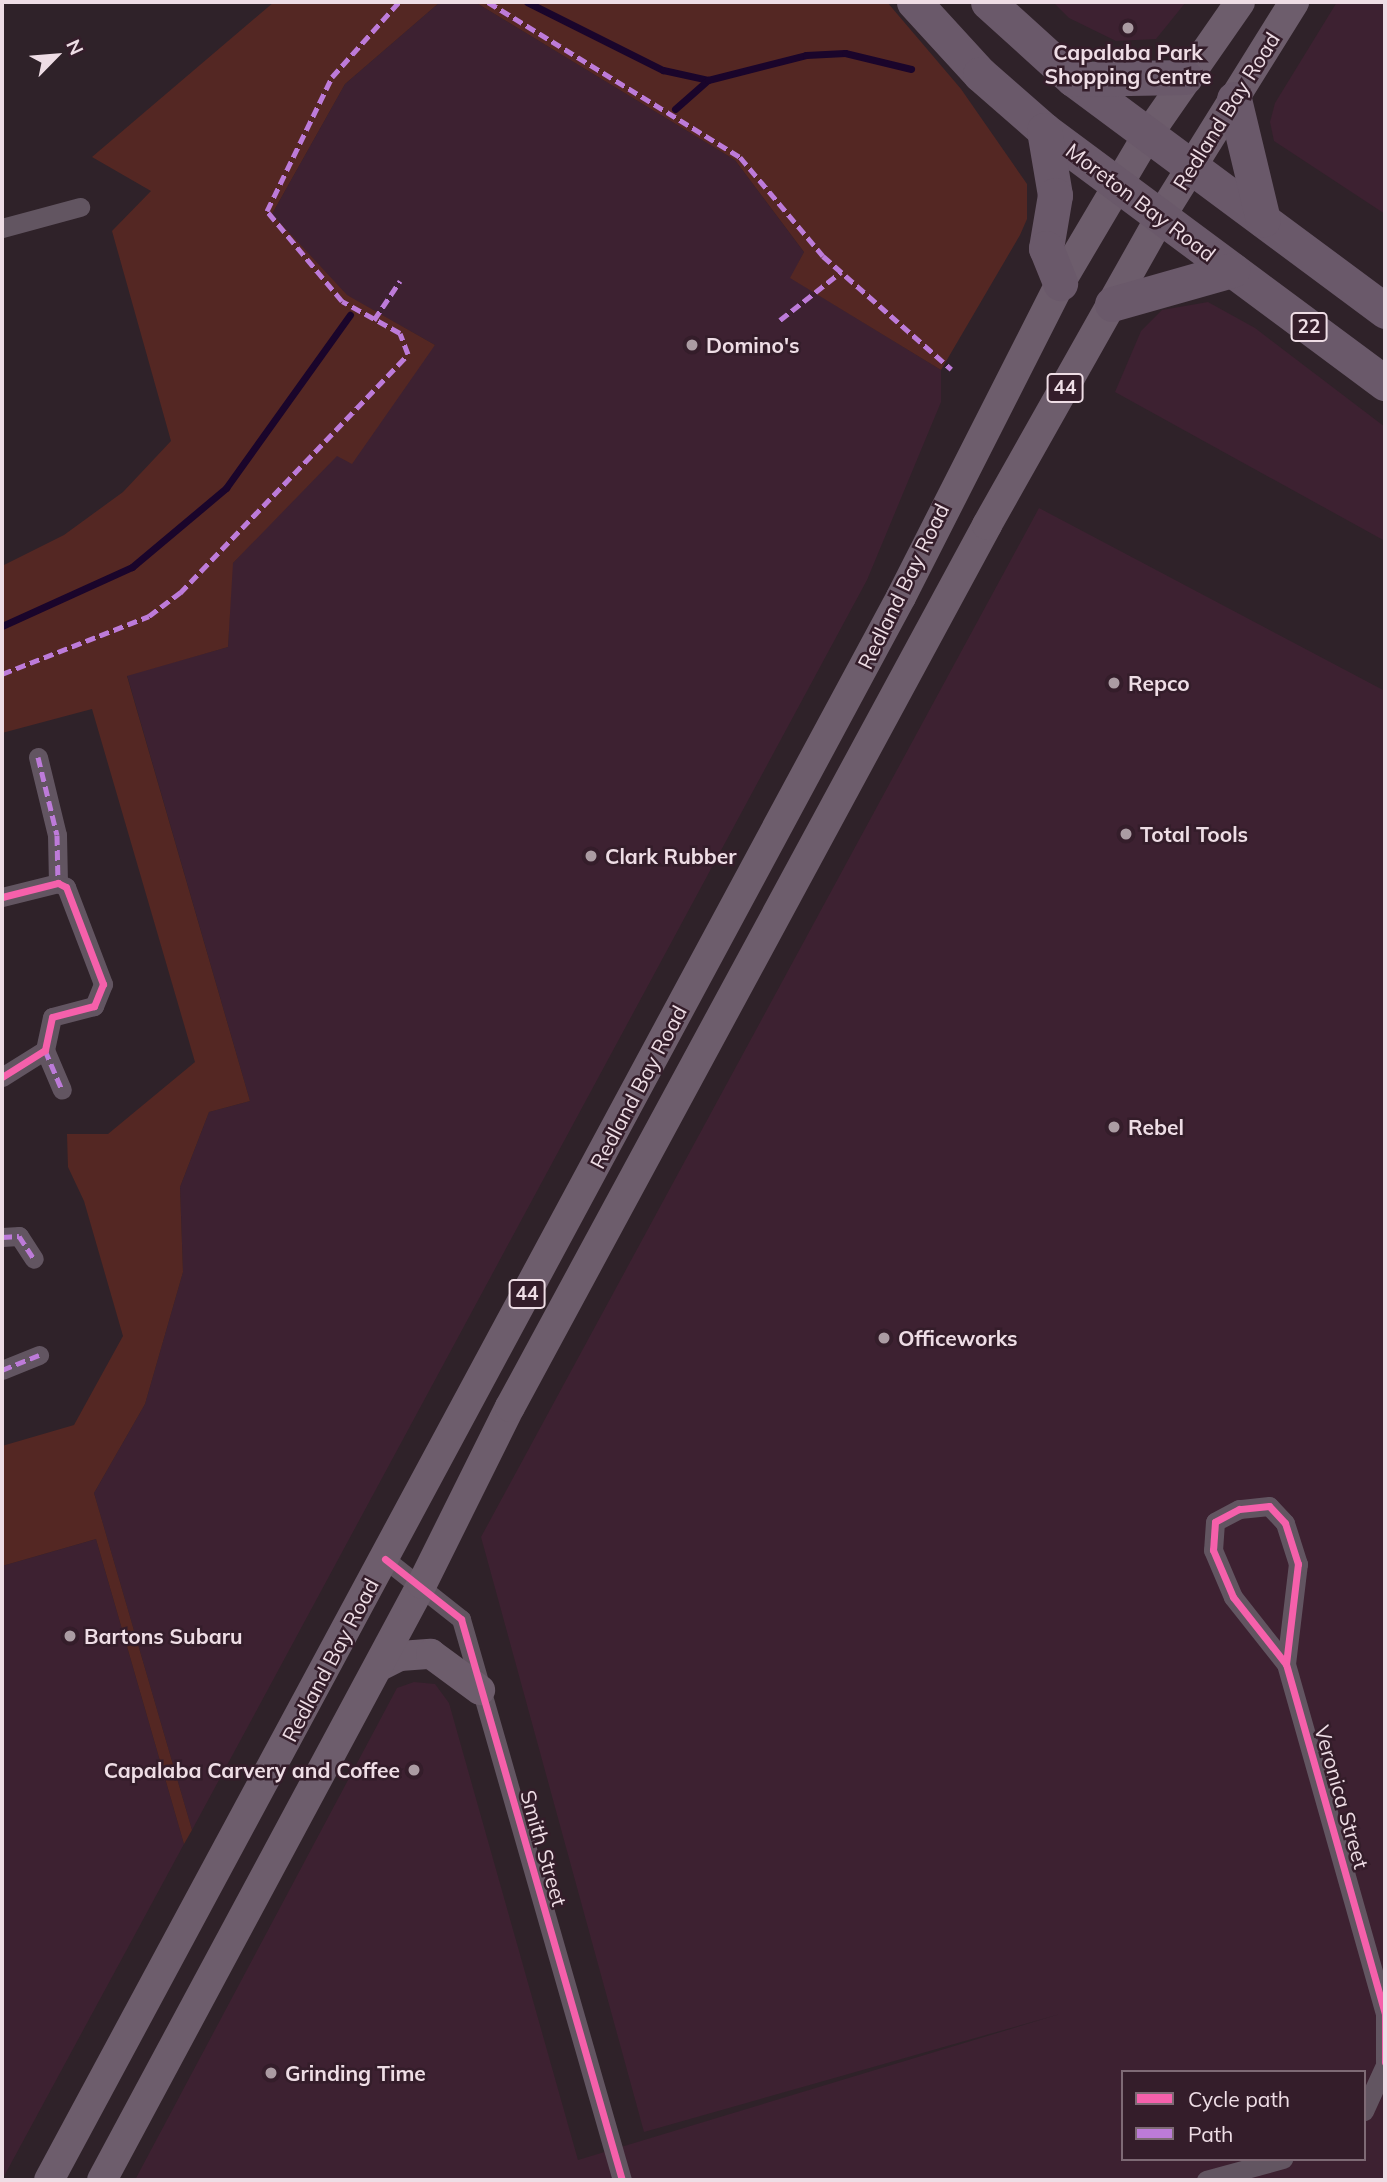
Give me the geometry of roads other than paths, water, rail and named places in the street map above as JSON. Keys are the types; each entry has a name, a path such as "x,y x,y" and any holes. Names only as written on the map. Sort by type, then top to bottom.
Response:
{"highway":[{"name":"Moreton Bay Road","path":"914,2 980,74 1044,130 1385,383"},
{"path":"988,2 1073,79 1385,312"},
{"path":"1073,79 1185,78"},
{"path":"1234,99 1263,220"},
{"path":"1044,130 1055,195 1046,248 1060,283"},
{"path":"1112,304 1232,270"}],"main road":[{"name":"Redland Bay Road","path":"50,2180 776,830 1060,283 1147,136 1240,2"},
{"name":"Redland Bay Road","path":"102,2180 422,1584 510,1407 812,849 1161,216 1294,2"},
{"path":"776,830 812,849"},
{"path":"378,1667 400,1656 431,1654 480,1690"}],"street":[{"path":"2,228 80,208"},
{"path":"38,757 57,835 58,883 75,902 103,984 94,1006 52,1017 45,1050 62,1090"},
{"path":"2,897 58,883"},
{"path":"2,1077 45,1050"},
{"path":"2,1237 19,1236 34,1259"},
{"path":"2,1370 38,1355"},
{"name":"Veronica Street","path":"1286,1664 1298,1564 1288,1533 1269,1506 1238,1509 1215,1522 1213,1550 1233,1597 1286,1664 1385,2013 1385,2064 1366,2107"},
{"name":"Smith Street","path":"385,1559 422,1584 461,1619 622,2180"},
{"path":"1206,2180 1276,2161"}],"waterway":[{"path":"527,2 663,70 708,80"},
{"path":"675,109 708,80 806,55 845,53 911,69"},
{"path":"2,626 132,567 226,488 350,315"}],"place":[{"name":"Capalaba Park Shopping Centre","path":"1128,28"},
{"name":"Domino's","path":"692,345"},
{"name":"Repco","path":"1114,683"},
{"name":"Total Tools","path":"1126,834"},
{"name":"Clark Rubber","path":"591,856"},
{"name":"Rebel","path":"1114,1127"},
{"name":"Officeworks","path":"884,1338"},
{"name":"Bartons Subaru","path":"70,1636"},
{"name":"Capalaba Carvery and Coffee","path":"414,1770"},
{"name":"Grinding Time","path":"271,2073"}]}
